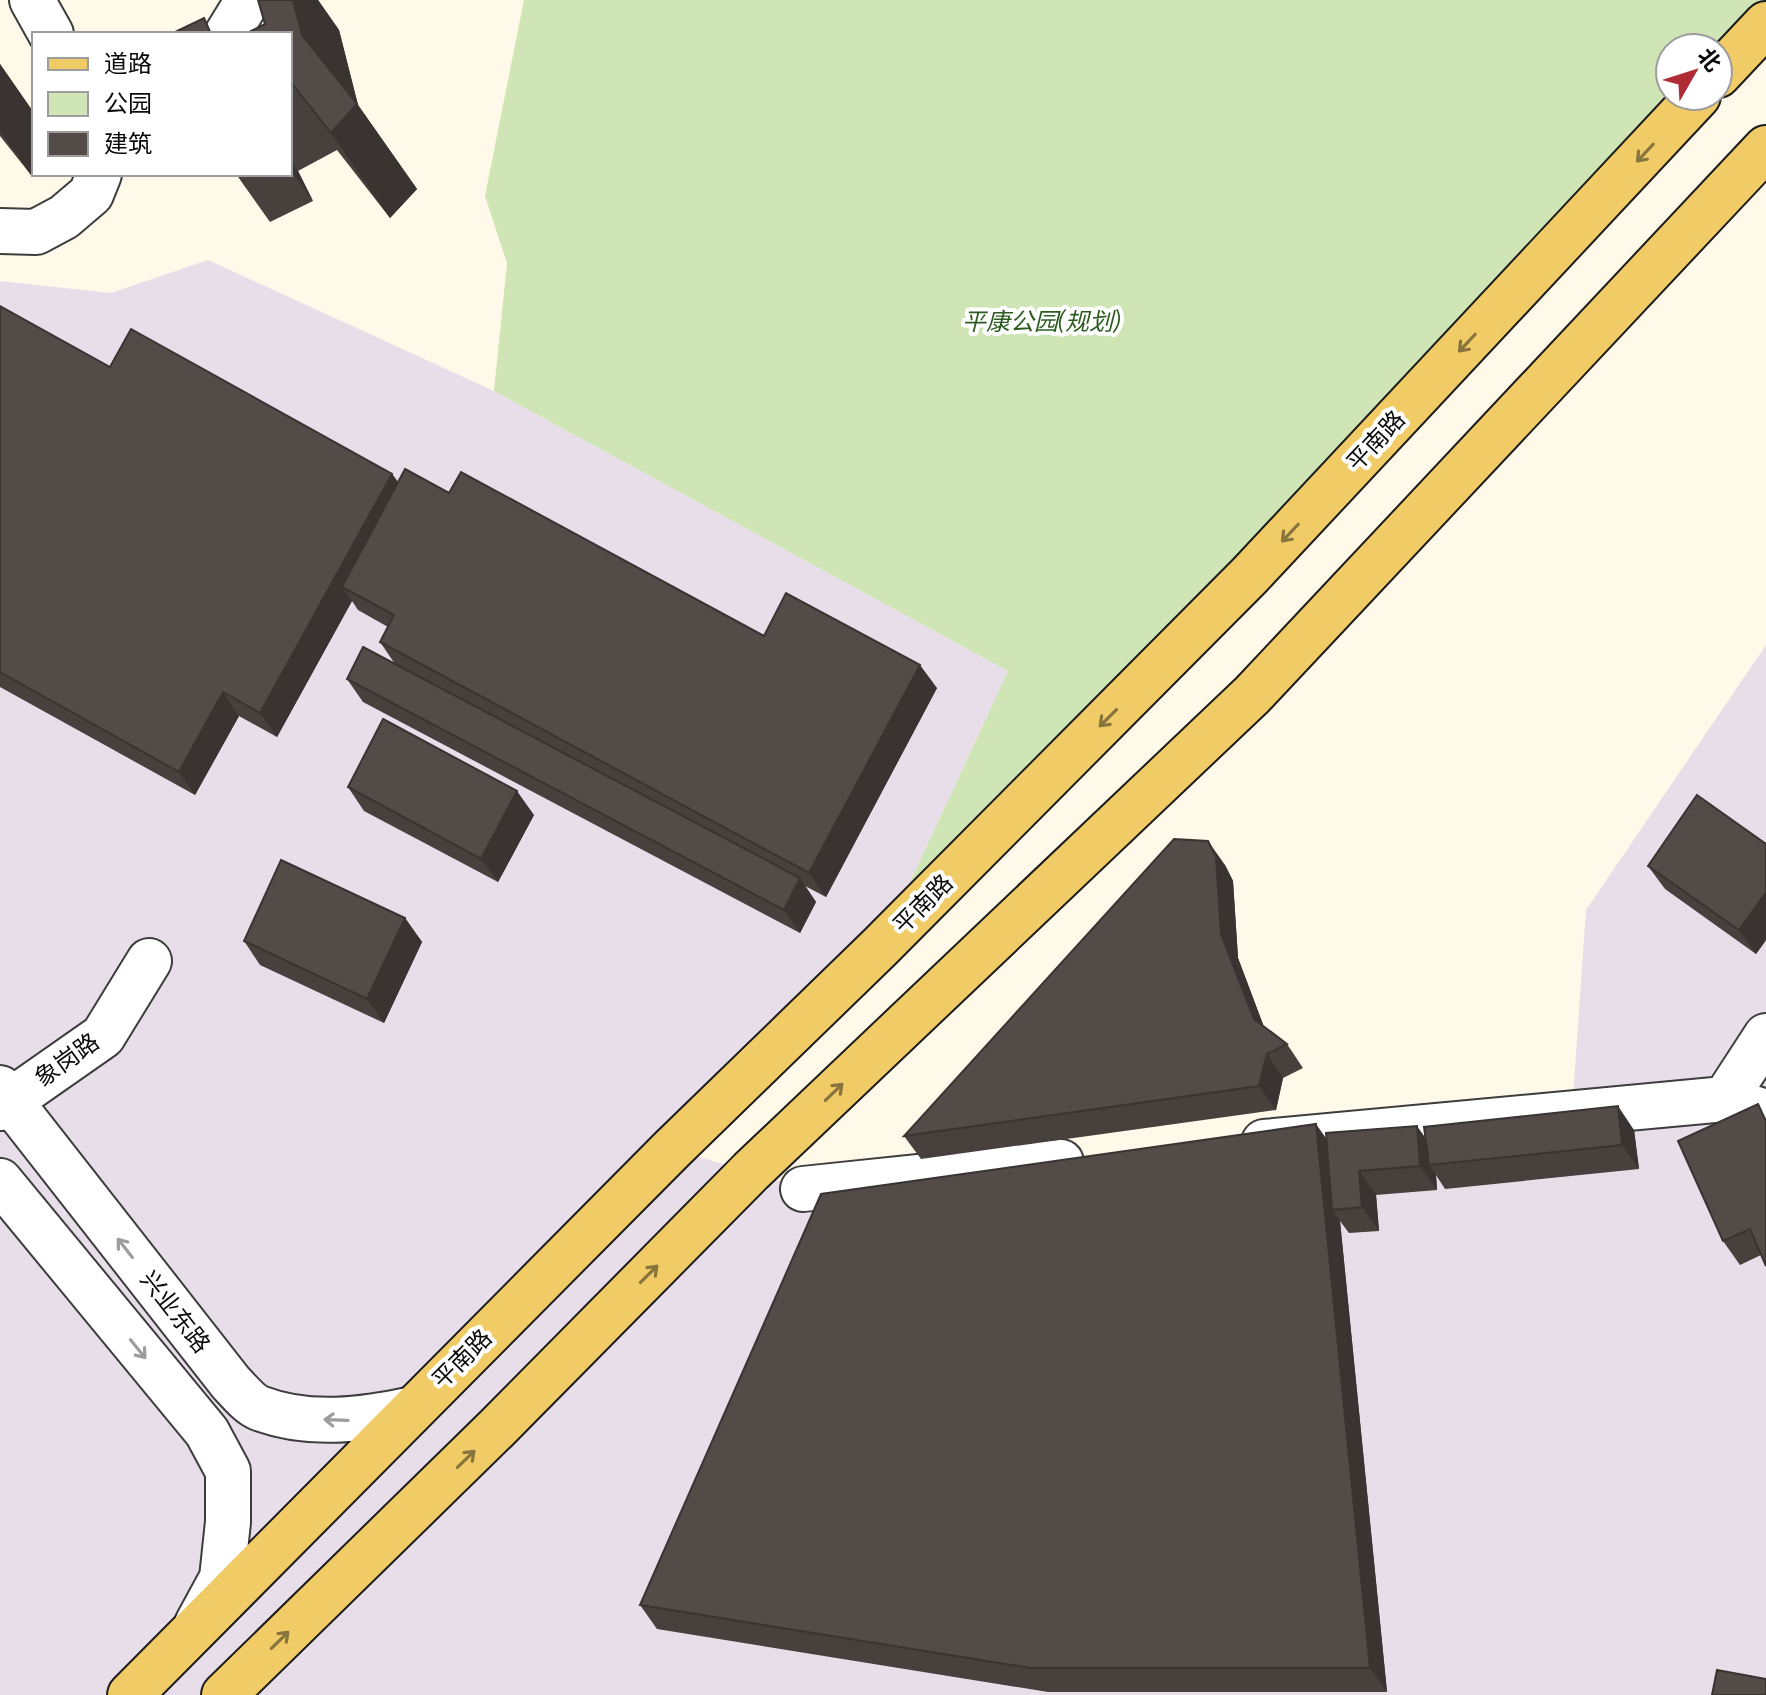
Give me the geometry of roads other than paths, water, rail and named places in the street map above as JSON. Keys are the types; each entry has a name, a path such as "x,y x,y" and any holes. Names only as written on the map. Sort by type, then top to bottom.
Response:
{"main road":[{"path":"1734,58 1766,24"},
{"name":"平南路","path":"130,1695 1250,575 1683,112"},
{"path":"224,1695 497,1428 751,1171 1252,695 1766,148"}],"street":[{"path":"32,0 50,32"},
{"path":"228,32 248,0"},
{"path":"0,231 36,232 64,217 91,194 98,176"},
{"name":"象岗路","path":"3,1099 103,1036 149,961"},
{"path":"1725,1099 1766,1036"},
{"name":"兴业东路","path":"3,1099 231,1383 256,1407 334,1420 364,1420 413,1409"},
{"path":"1232,1145 1725,1099 1766,1112"},
{"path":"803,1189 1105,1158"},
{"path":"0,1181 207,1432 228,1471 228,1522 222,1578 190,1638"}],"park label":[{"name":"平康公园(规划)","path":"1041,322"}]}
